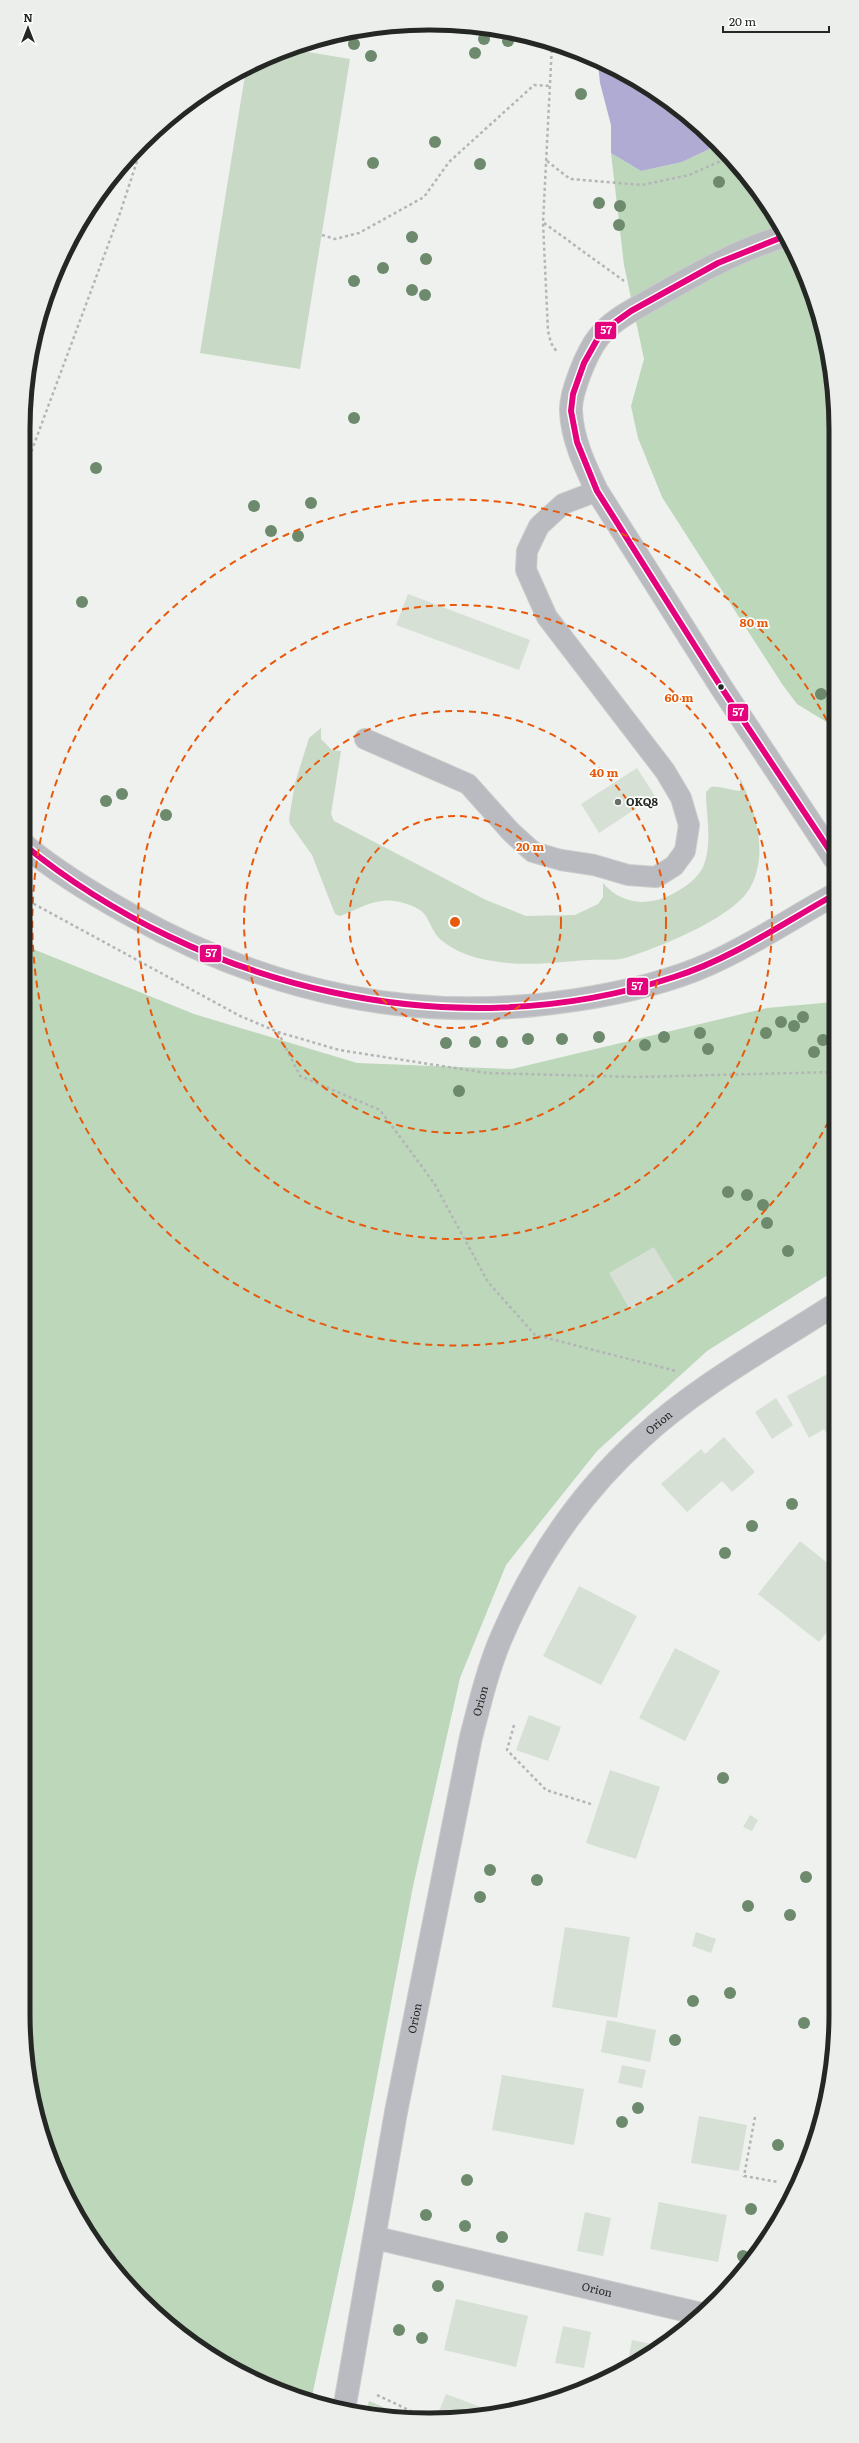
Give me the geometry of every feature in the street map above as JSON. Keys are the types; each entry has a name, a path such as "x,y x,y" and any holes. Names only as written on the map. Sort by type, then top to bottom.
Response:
{"street":[{"path":"780,238 733,256 624,316 598,338 573,389 571,410 573,429 584,462 597,491 629,539 721,687 829,850"},
{"path":"30,849 92,893 166,934 225,961 283,982 325,992 442,1008 537,1005 631,990 707,965 829,898"},
{"name":"Orion","path":"345,2403 376,2238 396,2112 471,1737 483,1690 502,1637 526,1586 546,1552 582,1502 611,1466 641,1438 677,1409 723,1377 829,1308"},
{"name":"Orion","path":"376,2238 695,2312"}],"lane":[{"path":"365,739 468,784 511,832 533,852 561,860 594,865 628,875 656,877 674,866 685,851 689,825 681,798 665,771 547,617 526,570 527,551 539,526 563,504 597,491"}],"path":[{"path":"552,49 543,223 548,331 551,343 578,379"},
{"path":"322,235 334,239 359,233 424,197 449,162 534,85 551,86"},
{"path":"30,455 120,213 139,156"},
{"path":"547,161 570,179 642,185 689,174 724,160"},
{"path":"543,223 651,300"},
{"path":"278,1032 300,1076 380,1110 434,1183 488,1282 535,1335 662,1369 677,1371"},
{"path":"514,1726 507,1750 546,1790 594,1805"},
{"path":"755,2117 744,2176 778,2182"},
{"path":"349,2384 399,2404 412,2412"}],"green space":[{"path":"301,51 350,59 300,369 200,353 245,76 277,60"},
{"path":"713,148 730,166 762,208 788,253 808,301 815,326 826,377 829,430 829,724 797,704 782,684 662,497 638,438 631,406 644,359 624,265 611,153 641,171 682,162"},
{"path":"321,728 321,739 332,750 341,751 331,814 334,821 486,900 526,916 575,915 598,904 603,897 603,883 621,897 631,901 642,902 663,898 687,885 699,873 706,858 708,848 708,830 706,792 711,787 740,791 740,778 751,804 758,833 759,861 756,875 750,888 741,899 712,921 656,947 625,958 616,959 518,964 479,958 465,954 441,940 422,911 417,908 393,901 372,903 340,916 335,914 312,855 290,824 289,819 295,783 309,738"},
{"path":"30,948 194,1014 357,1063 512,1069 767,1008 829,1002 829,1274 707,1351 597,1451 506,1565 460,1678 413,1886 354,2199 312,2395 277,2383 253,2372 208,2346 166,2314 147,2296 113,2257 97,2235 84,2213 60,2166 44,2117 33,2066 30,2014"},
{"path":"369,2401 393,2411 377,2410 367,2408"}],"shaded area":[{"path":"598,68 651,97 693,129 713,148 682,162 641,171 611,153 611,125 600,83"}],"building":[{"path":"408,594 530,640 519,670 396,625"},
{"path":"637,768 655,796 599,833 581,804"},
{"path":"654,1247 676,1284 630,1310 609,1273"},
{"path":"829,1373 829,1438 824,1429 809,1438 787,1396"},
{"path":"776,1398 793,1425 772,1439 755,1412"},
{"path":"724,1437 755,1472 732,1492 722,1481 687,1512 661,1484 701,1449 705,1454"},
{"path":"800,1541 829,1564 829,1630 819,1642 758,1594"},
{"path":"579,1586 637,1616 601,1685 543,1656"},
{"path":"675,1648 720,1671 685,1741 639,1718"},
{"path":"529,1715 561,1727 548,1761 516,1750"},
{"path":"610,1770 660,1787 636,1859 586,1843"},
{"path":"750,1815 758,1820 752,1831 743,1827"},
{"path":"565,1927 630,1937 617,2018 552,2007"},
{"path":"696,1932 716,1939 711,1953 692,1946"},
{"path":"607,2020 656,2030 650,2062 601,2052"},
{"path":"622,2065 646,2070 642,2088 618,2083"},
{"path":"502,2075 584,2089 574,2145 492,2130"},
{"path":"699,2116 747,2125 739,2171 691,2163"},
{"path":"659,2202 727,2215 718,2262 650,2249"},
{"path":"585,2212 611,2218 603,2256 577,2251"},
{"path":"456,2299 528,2316 516,2367 444,2350"},
{"path":"563,2326 591,2332 584,2368 555,2363"},
{"path":"632,2340 653,2344 651,2346 628,2359"},
{"path":"446,2394 486,2409 482,2410 438,2413"}],"transit line":[{"name":"57","path":"780,238 718,263 631,311 610,326 598,338 584,363 573,394 571,411 577,442 597,491 721,687 829,849"},
{"name":"57","path":"30,849 93,894 169,936 249,969 332,992 418,1005 504,1007 590,998 674,977 716,961 736,951 829,898"}],"place":[{"name":"OKQ8","path":"618,802"}]}
